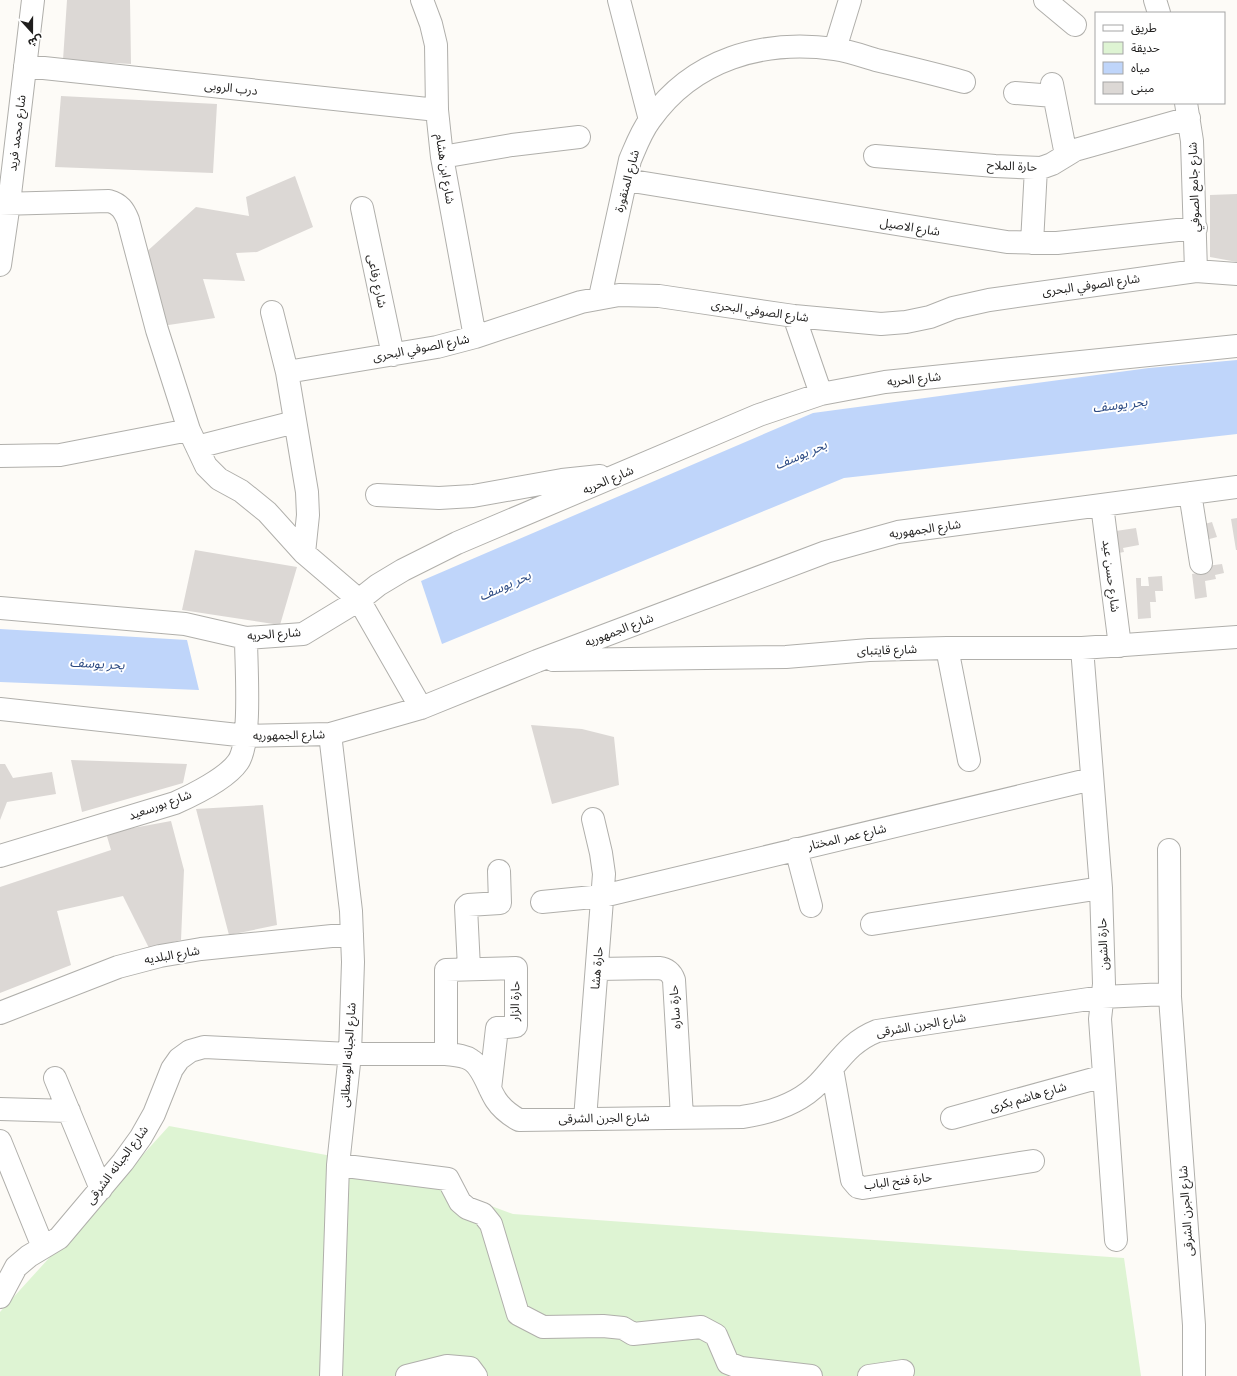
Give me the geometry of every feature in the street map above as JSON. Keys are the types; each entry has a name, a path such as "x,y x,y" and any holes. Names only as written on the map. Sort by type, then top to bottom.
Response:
{"street":[{"name":"شارع محمد فريد","path":"0,265 5,203 25,66 32,0"},
{"name":"شارع ابن هشام","path":"422,0 431,24 436,45 437,110 442,157 475,337"},
{"path":"620,0 650,120"},
{"path":"836,49 850,0"},
{"path":"1046,0 1075,25"},
{"path":"1155,0 1159,12"},
{"name":"شارع المنقورة","path":"600,297 630,160 639,140 650,120 667,99 688,80 711,66 736,55 769,49 802,47 836,49 964,82"},
{"name":"درب الروبى","path":"25,66 437,110"},
{"path":"1015,93 1053,90 1066,155"},
{"name":"حارة الملاح","path":"875,156 995,166 1036,168 1047,167 1080,148 1188,111"},
{"name":"شارع جامع الصوفي","path":"1188,111 1196,228 1196,271"},
{"path":"442,157 512,145 579,137"},
{"path":"1032,243 1036,168"},
{"name":"شارع الاصيل","path":"626,180 970,237 1032,243 1057,243 1196,228"},
{"path":"5,203 108,202 116,203 124,210 128,220 157,330 193,439 206,466 219,479 241,491 267,512 304,553 359,600 421,708"},
{"name":"شارع رفاعى","path":"362,208 393,355"},
{"name":"شارع الصوفي البحرى","path":"287,372 437,347 475,337 600,297 639,294 794,316 881,324 906,322 930,317 953,308 989,300 1196,271 1237,274"},
{"path":"272,312 287,372 307,492 308,515 304,553"},
{"path":"794,316 821,394"},
{"name":"شارع الحريه","path":"0,608 185,624 246,638 303,634 359,600 378,585 430,556 759,415 821,394 885,382 1237,346"},
{"path":"0,456 60,455 193,439 295,422"},
{"path":"377,495 439,498 473,496 562,480 622,474"},
{"name":"شارع الجمهوريه","path":"0,709 247,736 330,734 421,708 537,661 826,552 873,537 898,532 1237,487"},
{"path":"1190,493 1200,563"},
{"name":"شارع حسن عيد","path":"1102,505 1120,646"},
{"name":"شارع قايتباى","path":"537,661 786,657 869,650 947,648 1082,648 1237,637"},
{"name":"شارع بورسعيد","path":"0,856 175,803 192,795 224,774 239,762 247,736 246,638"},
{"path":"947,648 969,760"},
{"name":"حارة الشون","path":"1082,648 1101,888 1104,984 1100,1019 1116,1240"},
{"name":"شارع الجبانه الوسطانى","path":"330,734 352,934 350,1054 338,1165 331,1376"},
{"name":"شارع عمر المختار","path":"542,902 603,896 1092,779"},
{"name":"حارة هشا","path":"585,1119 604,874 593,819"},
{"path":"796,849 812,906"},
{"path":"1169,850 1170,995"},
{"path":"469,968 466,907 468,905 500,903 499,871"},
{"path":"872,924 1101,888"},
{"name":"شارع البلديه","path":"0,1013 118,967 160,956 201,949 352,934"},
{"name":"حارة الزار","path":"446,1054 446,971 448,969 469,968 516,968 516,1026 497,1028 490,1089"},
{"name":"حارة ساره","path":"597,969 659,968 668,971 672,975 674,980 682,1117"},
{"name":"شارع الجرن الشرقى","path":"350,1054 446,1054 461,1056 471,1060 477,1066 497,1101 507,1113 520,1120 742,1117 763,1114 783,1107 801,1098 818,1085 850,1047 863,1037 877,1031 1102,997 1170,995 1194,1325 1194,1376"},
{"name":"شارع الجبانه الشرقى","path":"2,1288 16,1267 29,1256 58,1238 101,1189 141,1137 154,1114 172,1068 179,1059 190,1051 204,1047 350,1054"},
{"name":"حارة فتح الباب","path":"832,1069 852,1180 858,1186 863,1188 1033,1160"},
{"name":"شارع هاشم بكرى","path":"952,1118 1104,1076"},
{"path":"56,1078 101,1189"},
{"path":"0,1109 69,1111"},
{"path":"0,1140 43,1247"},
{"path":"338,1165 448,1179 460,1202 467,1208 484,1214 491,1224 518,1314 543,1327 603,1326 623,1328 633,1334 701,1327 716,1335 728,1363 742,1368 811,1376"},
{"path":"407,1376 447,1366 470,1368 476,1376"},
{"path":"869,1376 903,1371"}],"green space":[{"path":"169,1126 381,1165 513,1214 1124,1258 1141,1376 0,1376 0,1312"}],"water":[{"name":"بحر يوسف","path":"1237,360 1237,434 844,478 442,644 421,581 813,413 1149,368"},
{"name":"بحر يوسف","path":"0,629 187,640 199,690 0,682"}],"building":[{"path":"67,0 130,0 131,64 63,60"},
{"path":"61,96 217,104 213,173 55,167"},
{"path":"295,176 313,227 257,252 236,253 245,281 203,279 215,318 162,326 143,255 196,207 249,216 246,197"},
{"path":"1237,194 1237,262 1210,257 1210,195"},
{"path":"1237,518 1237,550 1236,550 1231,519"},
{"path":"1212,522 1217,537 1202,541 1197,526"},
{"path":"1136,528 1139,545 1123,548 1124,552 1113,554 1109,532"},
{"path":"195,550 297,567 280,625 182,610"},
{"path":"1222,564 1224,573 1215,575 1216,579 1205,581 1207,597 1195,599 1192,574 1208,571 1207,566"},
{"path":"1162,576 1163,591 1155,591 1156,602 1150,602 1151,618 1138,619 1136,578 1141,578 1141,586 1149,586 1148,577"},
{"path":"531,725 582,729 614,737 619,785 552,804"},
{"path":"71,760 187,764 183,783 82,812"},
{"path":"0,764 5,764 13,778 52,772 56,794 7,802 0,820"},
{"path":"263,805 277,925 229,935 196,809"},
{"path":"171,821 184,870 181,940 149,948 123,896 57,911 71,965 0,993 0,887 111,850 106,833"}]}
